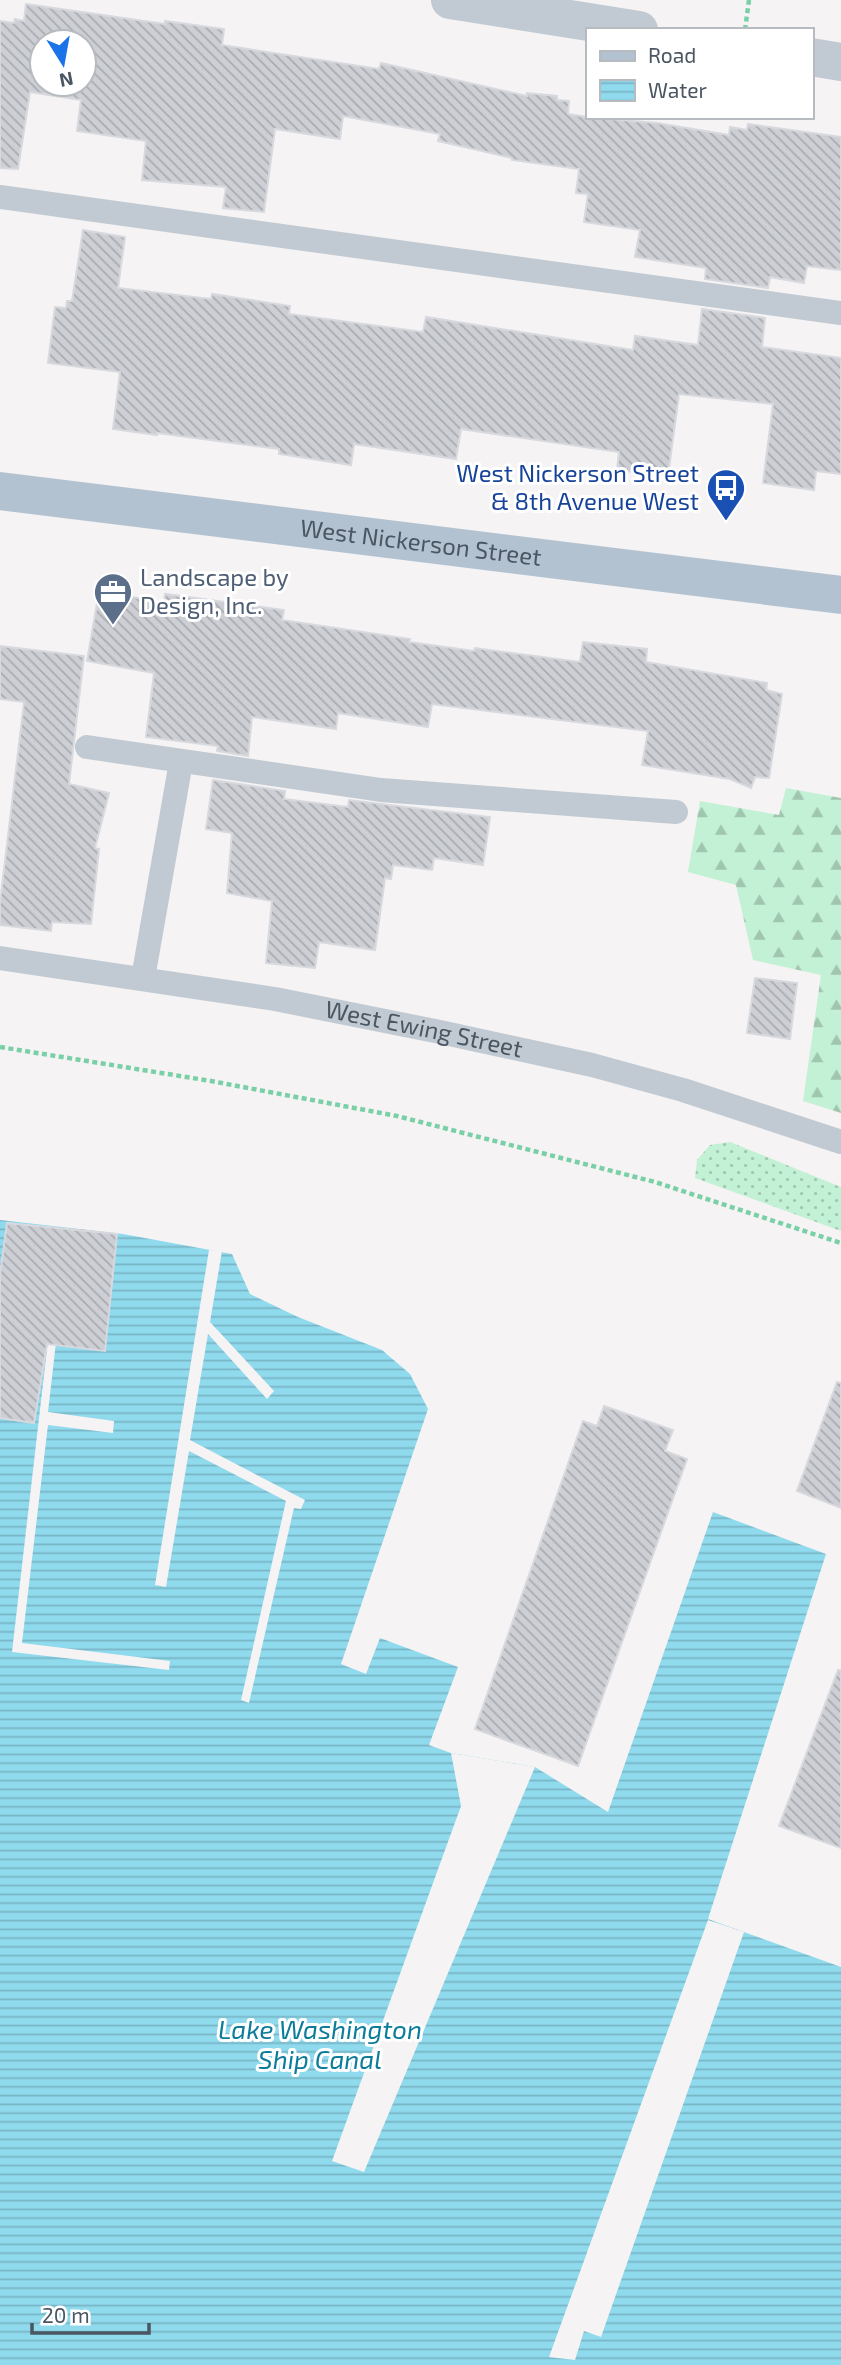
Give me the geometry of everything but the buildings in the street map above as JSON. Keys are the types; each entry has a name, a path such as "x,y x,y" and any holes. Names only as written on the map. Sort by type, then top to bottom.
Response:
{"main road":[{"name":"West Nickerson Street","path":"0,491 841,595"}],"street":[{"path":"450,0 626,28"},
{"path":"813,57 841,62"}],"lane":[{"path":"0,197 841,313"},
{"path":"87,747 381,790 676,812"},
{"path":"143,978 181,762"},
{"name":"West Ewing Street","path":"0,958 275,999 592,1065 683,1090 841,1142"}],"path":[{"path":"744,28 749,0"},
{"path":"0,1047 211,1081 397,1116 655,1182 841,1243"}],"green space":[{"path":"786,788 841,798 841,1113 803,1101 821,975 753,960 736,885 688,872 700,801 779,815"},
{"path":"730,1142 841,1187 841,1231 695,1178 697,1160 710,1145"}],"water":[{"name":"Lake Washington Ship Canal","path":"0,1220 123,1234 232,1254 250,1294 298,1317 382,1350 410,1374 428,1409 341,1664 366,1674 380,1638 458,1667 429,1745 451,1753 535,1767 608,1812 713,1512 826,1554 708,1919 841,1967 841,2365 0,2365"}],"pier":[{"path":"61,1228 69,1229 48,1412 114,1421 113,1433 48,1425 22,1643 170,1661 169,1670 12,1652"},
{"path":"209,1250 222,1251 210,1322 274,1391 267,1399 208,1334 190,1440 305,1500 301,1509 294,1508 249,1703 241,1700 286,1501 189,1451 166,1587 155,1585"},
{"path":"451,1753 535,1767 364,2172 332,2161 461,1806"},
{"path":"708,1920 744,1932 601,2337 584,2331 575,2360 549,2357"}],"place":[{"name":"West Nickerson Street & 8th Avenue West","path":"726,522"},
{"name":"Landscape by Design, Inc.","path":"113,626"}]}
